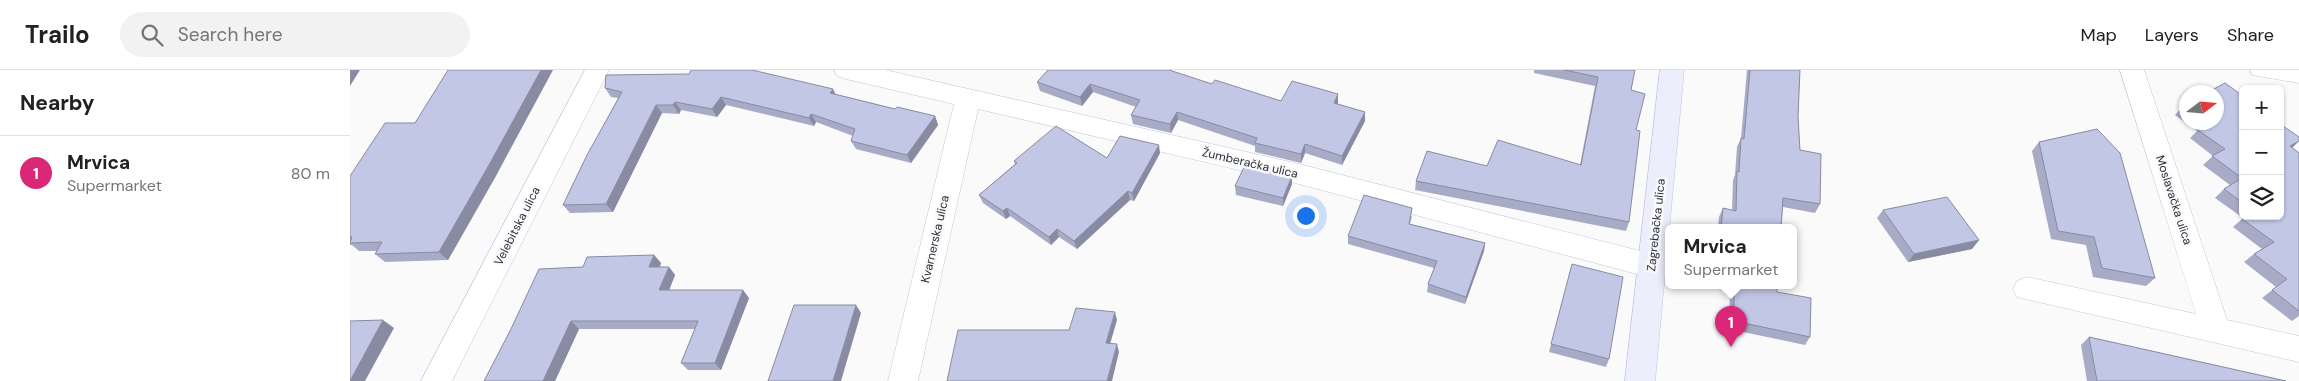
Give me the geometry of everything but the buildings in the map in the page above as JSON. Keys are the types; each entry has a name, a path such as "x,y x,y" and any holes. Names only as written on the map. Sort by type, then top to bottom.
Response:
{"main road":[{"name":"Zagrebačka ulica","path":"1640,381 1672,70"}],"street":[{"name":"Velebitska ulica","path":"436,381 597,70"},
{"name":"Žumberačka ulica","path":"846,70 1295,173 1652,266"},
{"name":"Moslavačka ulica","path":"2132,70 2216,331"},
{"name":"Kvarnerska ulica","path":"903,381 968,98"},
{"path":"2027,289 2299,349"}],"lane":[{"path":"2259,70 2299,76"}],"place":[{"name":"Mrvica","path":"1731,347"}]}
